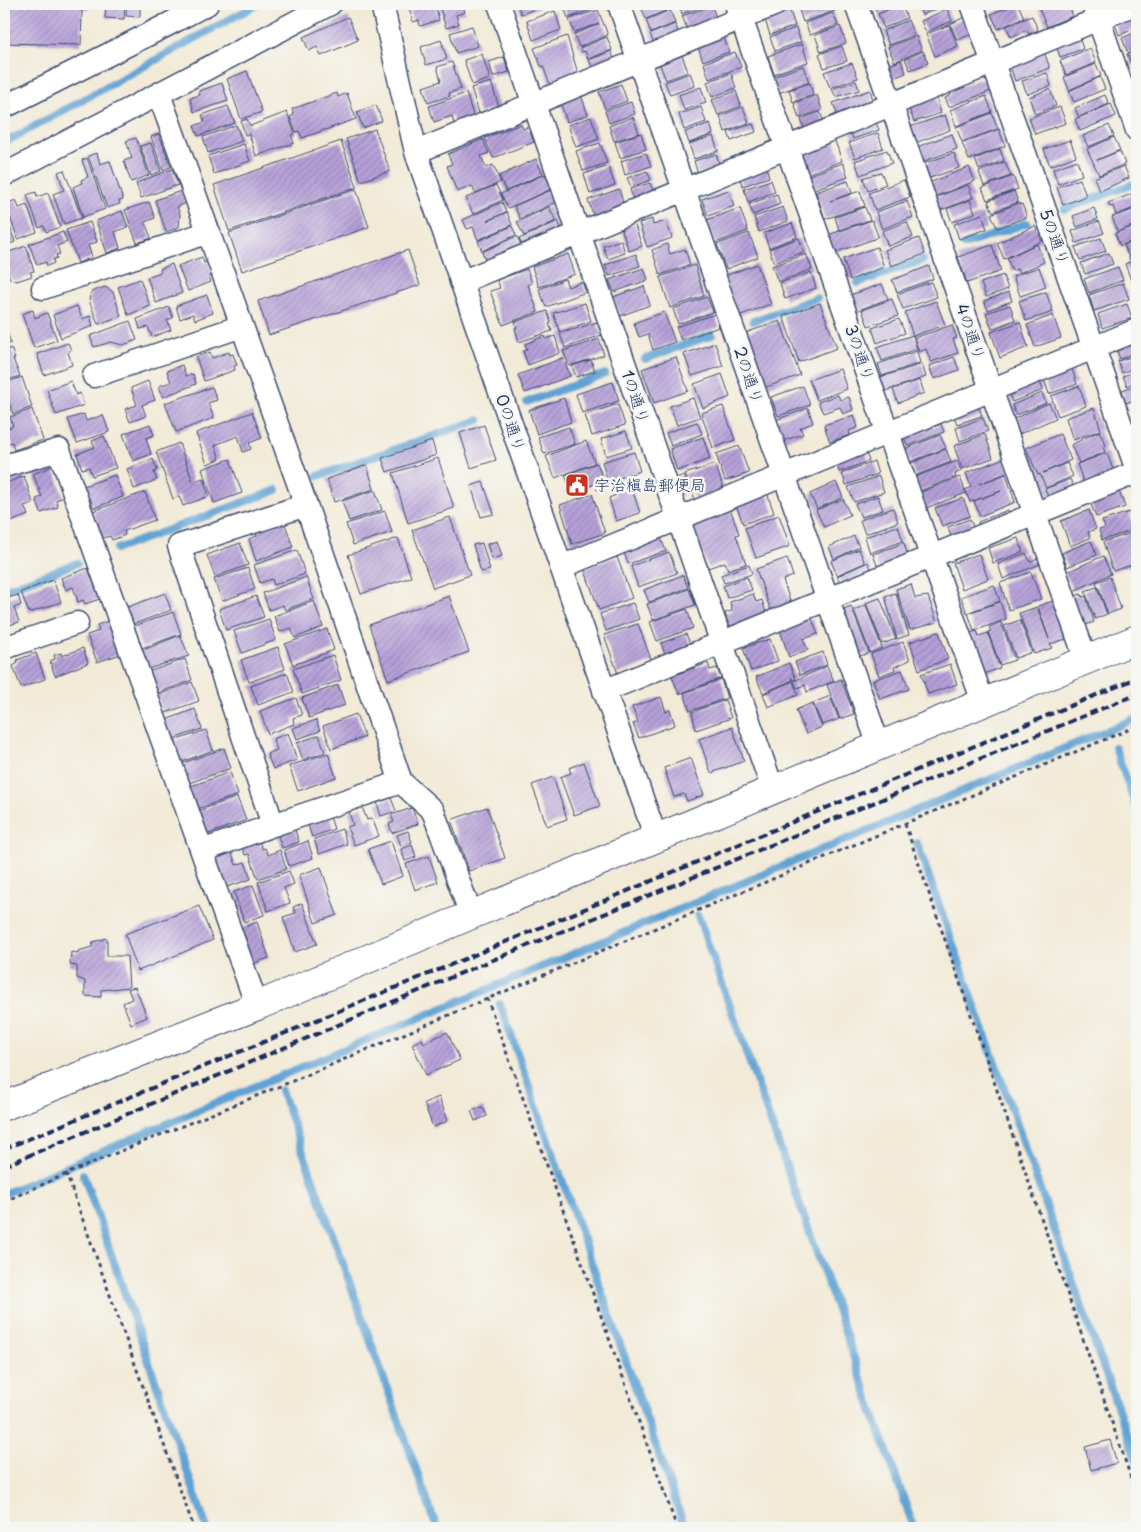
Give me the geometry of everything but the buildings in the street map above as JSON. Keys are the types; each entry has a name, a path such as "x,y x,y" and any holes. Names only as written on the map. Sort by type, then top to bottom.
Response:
{"street":[{"path":"4,107 170,14 207,4"},
{"path":"4,176 330,4"},
{"name":"0の通り","path":"382,4 416,152 656,838"},
{"name":"1の通り","path":"498,4 773,790"},
{"name":"2の通り","path":"619,4 879,746"},
{"path":"416,152 639,60 739,11 776,4"},
{"name":"4の通り","path":"856,4 1086,660"},
{"name":"5の通り","path":"972,4 1137,471"},
{"path":"462,282 993,62 1096,11 1135,4"},
{"name":"3の通り","path":"739,11 983,702"},
{"path":"1096,11 1137,130"},
{"path":"159,94 306,505 401,782 433,811 471,915"},
{"path":"43,288 209,232"},
{"path":"94,376 242,326"},
{"path":"561,567 1137,330"},
{"path":"4,466 59,450 257,1006"},
{"path":"604,691 1137,471"},
{"path":"273,825 178,546 306,505"},
{"path":"4,648 77,623"},
{"path":"4,1106 257,1006 471,915 1137,639"},
{"path":"202,851 401,782"}],"path":[{"path":"4,1202 66,1173 337,1062 1137,726"},
{"path":"905,824 1137,1495"},
{"path":"487,998 677,1528"},
{"path":"66,1173 194,1528"}],"waterway":[{"path":"4,143 258,4"},
{"path":"1065,209 1133,184"},
{"path":"964,245 1027,223"},
{"path":"858,283 923,260"},
{"path":"753,321 817,298"},
{"path":"645,359 712,335"},
{"path":"527,402 605,374"},
{"path":"318,476 479,420"},
{"path":"117,549 277,490"},
{"path":"4,590 77,563"},
{"path":"4,1194 204,1108 1137,718"},
{"path":"1115,747 1137,810"},
{"path":"917,843 1137,1462"},
{"path":"698,916 914,1528"},
{"path":"500,1004 685,1528"},
{"path":"281,1090 437,1528"},
{"path":"83,1174 207,1528"}],"railway":[{"path":"4,1149 1137,678"},
{"path":"4,1166 466,971 1137,694"}],"place":[{"name":"宇治槇島郵便局","path":"577,485"}]}
